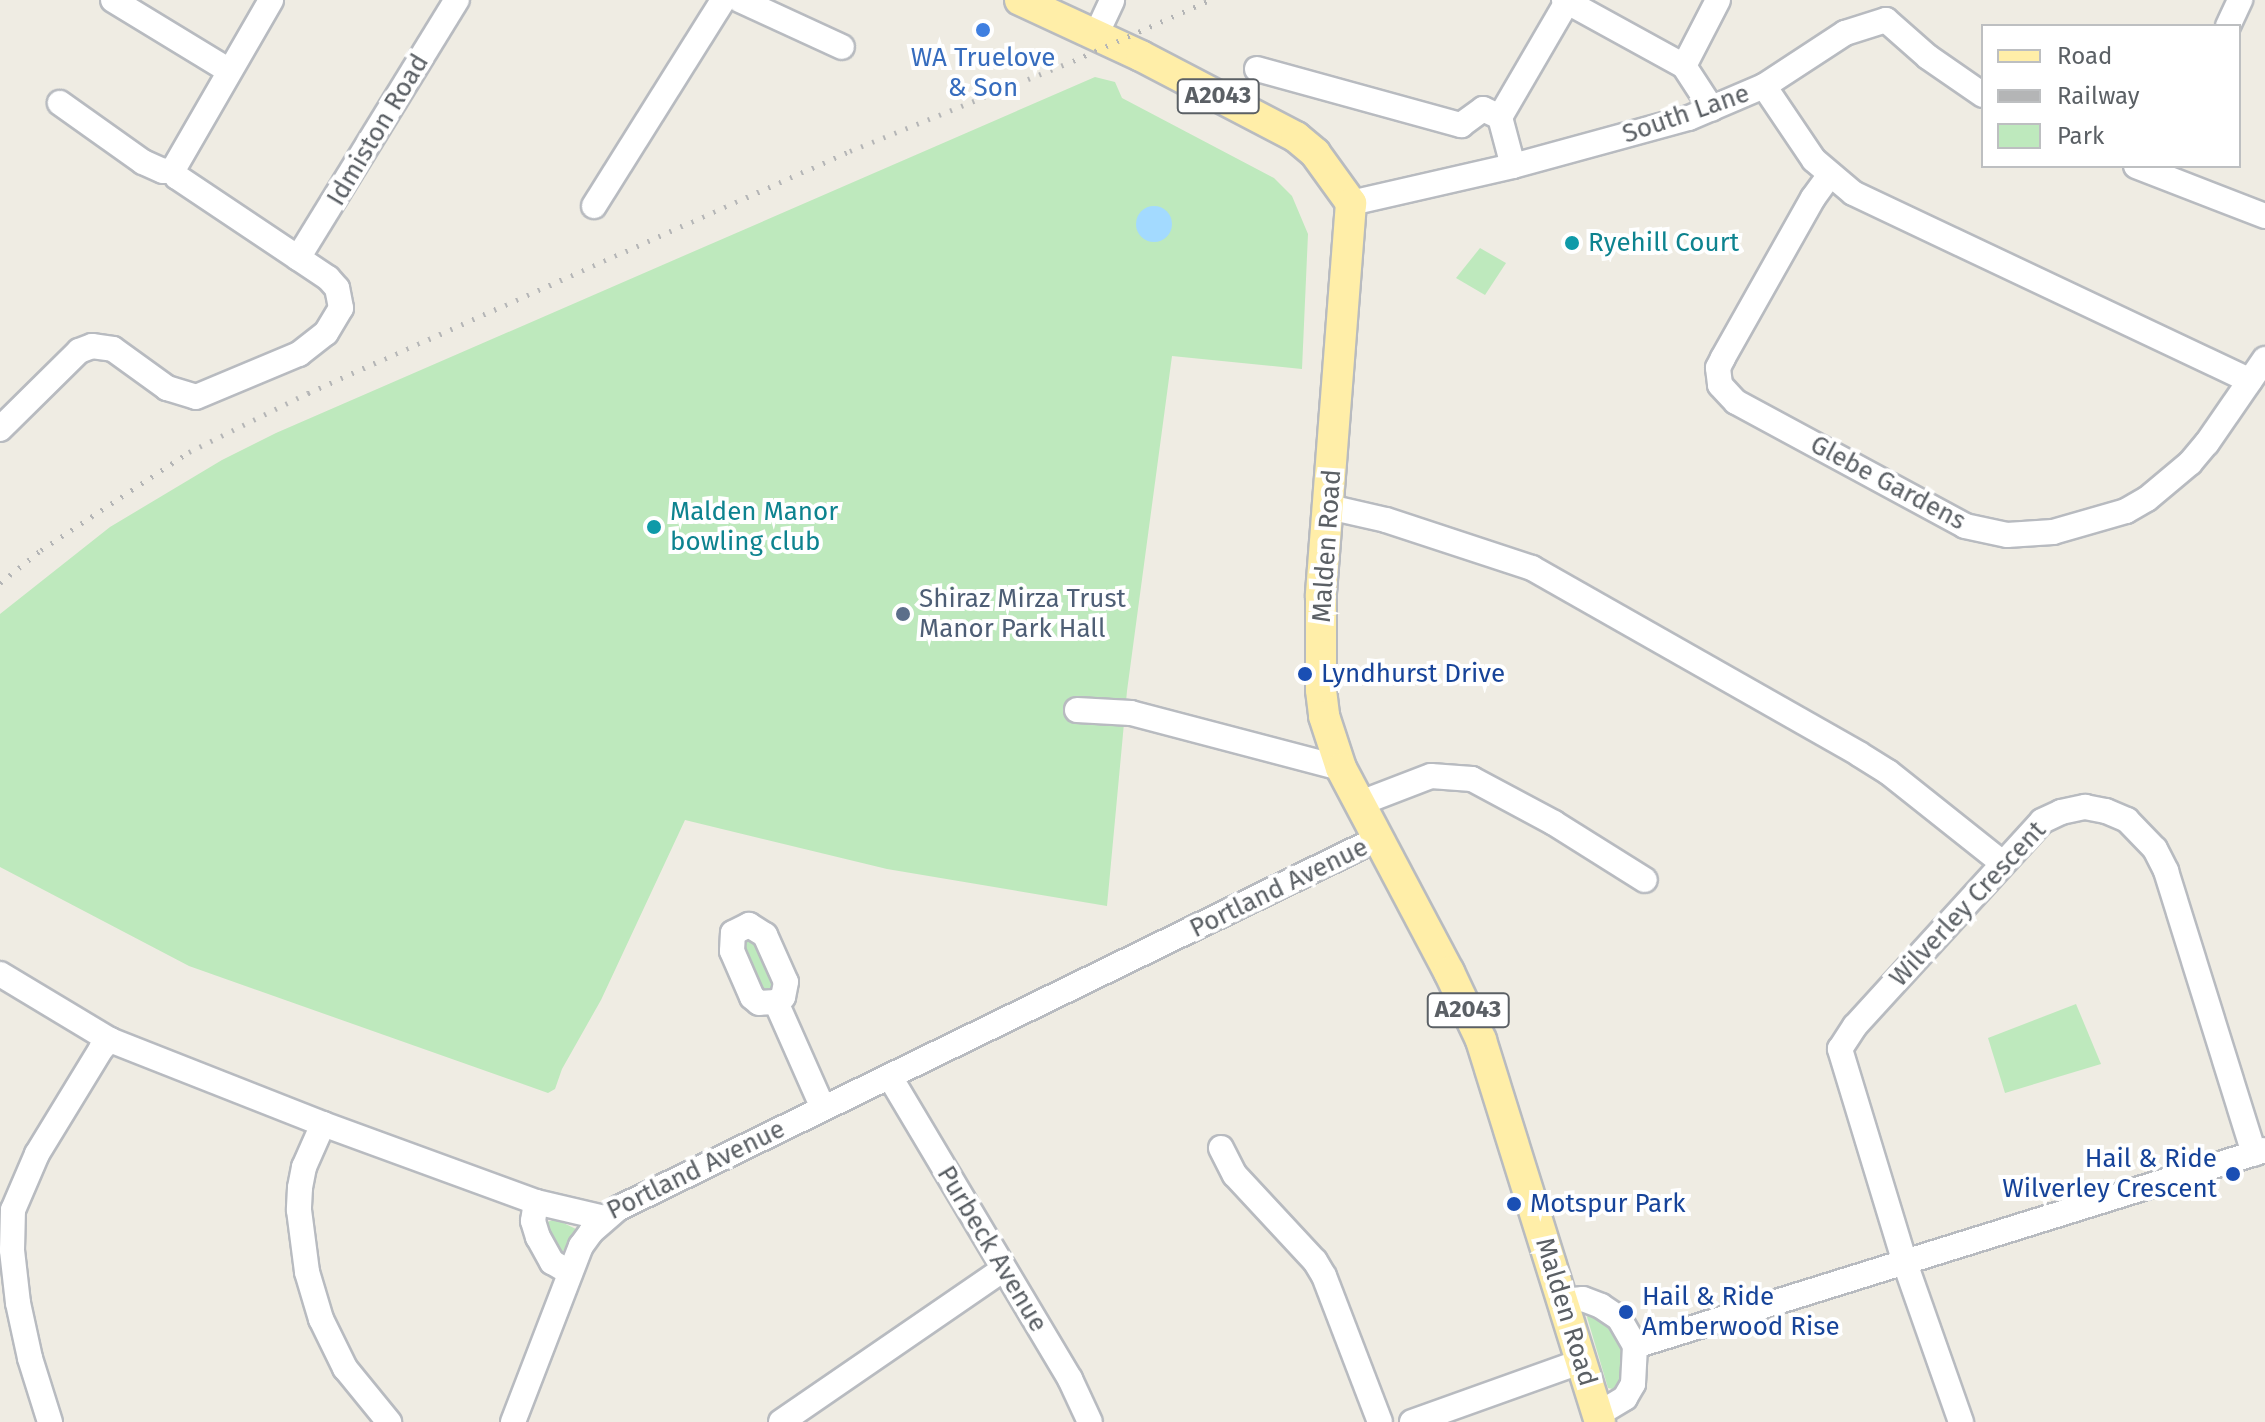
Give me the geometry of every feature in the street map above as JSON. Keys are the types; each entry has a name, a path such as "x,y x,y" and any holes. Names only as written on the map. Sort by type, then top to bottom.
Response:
{"main road":[{"name":"A2043","path":"1020,0 1096,35 1296,137 1315,153 1351,203"},
{"name":"Malden Road","path":"1351,203 1321,596 1321,690 1341,768 1430,935 1481,1040 1599,1418"}],"street":[{"path":"113,0 228,70"},
{"path":"173,170 271,0"},
{"name":"Idmiston Road","path":"298,258 457,0"},
{"path":"594,206 723,0"},
{"path":"740,0 842,47"},
{"path":"1096,35 1112,0"},
{"path":"1684,66 1718,0"},
{"path":"2229,24 2240,0"},
{"path":"1513,166 1500,117 1566,1 1684,66 1712,109"},
{"name":"South Lane","path":"1351,203 1513,166 1712,109 1764,86 1845,33 1891,10 1928,57 1981,94"},
{"path":"1257,69 1461,125 1483,109 1500,117"},
{"path":"1764,86 1800,140 1829,176 1885,210 2250,381"},
{"path":"60,103 143,162 163,171 173,170"},
{"path":"0,429 69,358 92,346 113,349 167,388 196,397 280,364 314,344 336,318 342,300 328,278 177,177 173,170"},
{"path":"2161,171 2265,216"},
{"name":"Glebe Gardens","path":"1829,176 1813,198 1723,358 1718,368 1720,385 1736,402 1965,526 2007,535 2053,532 2126,511 2147,499 2190,463 2265,359"},
{"path":"1329,507 1386,520 1532,568 1868,760 2001,862"},
{"path":"1077,710 1131,713 1341,768"},
{"path":"1358,804 1431,776 1472,779 1542,815 1645,880"},
{"name":"Wilverley Crescent","path":"1905,1263 1840,1049 1855,1026 2001,862 2042,821 2061,812 2085,807 2127,820 2144,835 2166,871 2259,1152"},
{"name":"Portland Avenue","path":"0,974 110,1040 323,1124 536,1202 604,1218 638,1198 1377,839"},
{"path":"776,1002 823,1108"},
{"path":"50,1422 30,1358 18,1303 6,1212 37,1154 101,1049 110,1040"},
{"name":"Purbeck Avenue","path":"890,1077 1070,1379 1090,1422"},
{"path":"323,1124 304,1167 300,1188 299,1210 307,1272 321,1319 345,1368 389,1422"},
{"path":"1221,1148 1235,1175 1324,1276 1380,1422"},
{"path":"1635,1346 2259,1152"},
{"path":"536,1202 533,1221 538,1237 552,1262 570,1273"},
{"path":"513,1422 581,1246 604,1218"},
{"path":"1905,1263 1961,1422"},
{"path":"781,1422 1004,1269"},
{"path":"1564,1301 1583,1299 1601,1306 1619,1318 1635,1346 1636,1366 1629,1391 1599,1418"},
{"path":"1412,1422 1582,1361"}],"green space":[{"path":"1095,77 1115,82 1122,98 1274,178 1292,196 1308,234 1302,369 1172,356 1127,691 1107,906 887,869 685,820 601,1000 562,1069 555,1089 548,1093 189,966 0,867 0,614 110,527 222,460 276,433"},
{"path":"1480,248 1506,263 1485,295 1456,278"},
{"path":"754,935 777,989 761,996 738,942"},
{"path":"2076,1004 2101,1064 2005,1093 1988,1038"},
{"path":"555,1219 576,1229 561,1255 557,1255 545,1223"},
{"path":"1590,1313 1620,1333 1627,1369 1617,1390 1608,1388 1587,1317"}],"water":[{"path":"1154,206 1167,211 1172,224 1167,237 1154,242 1141,237 1136,224 1141,211"}],"railway":[{"path":"0,583 41,550 189,452 308,393 850,151 1073,61 1210,0"}],"place":[{"name":"WA Truelove & Son","path":"983,30"},
{"name":"Ryehill Court","path":"1572,243"},
{"name":"Malden Manor bowling club","path":"654,527"},
{"name":"Shiraz Mirza Trust Manor Park Hall","path":"903,614"},
{"name":"Lyndhurst Drive","path":"1305,674"},
{"name":"Hail & Ride Wilverley Crescent","path":"2233,1174"},
{"name":"Motspur Park","path":"1514,1204"},
{"name":"Hail & Ride Amberwood Rise","path":"1626,1312"}]}
